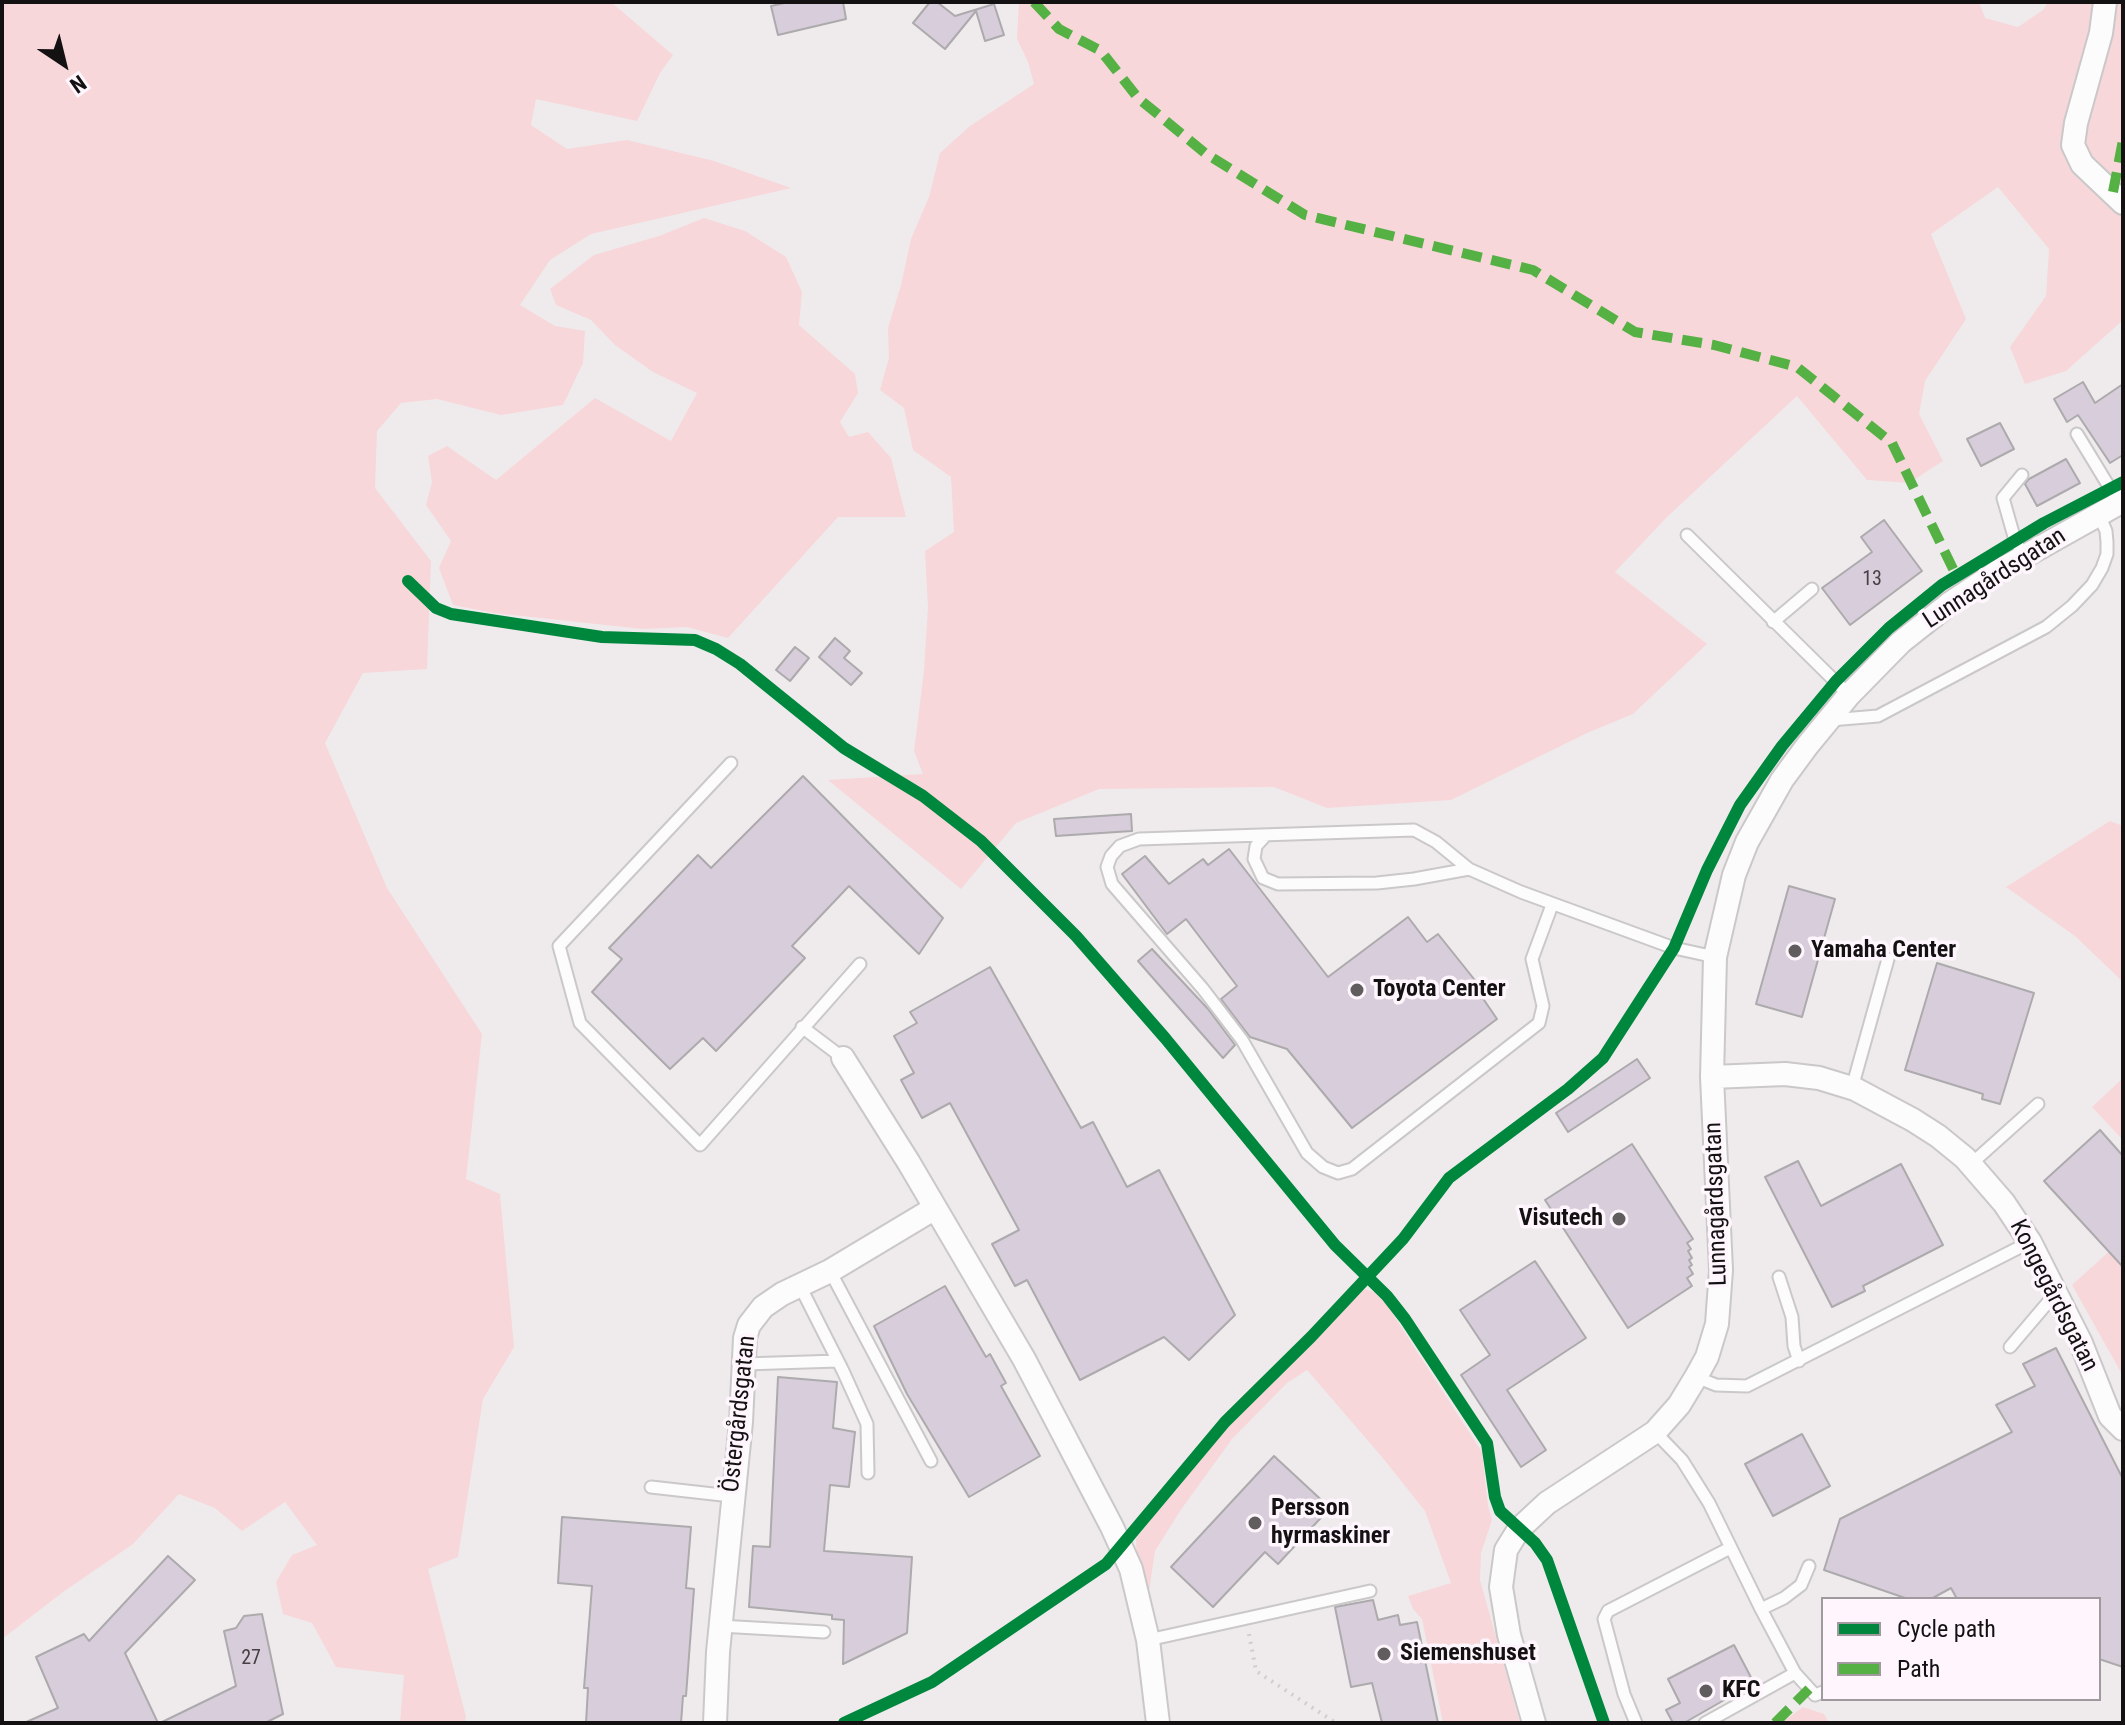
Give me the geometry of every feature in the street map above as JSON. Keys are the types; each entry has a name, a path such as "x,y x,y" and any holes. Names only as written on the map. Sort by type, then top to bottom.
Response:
{"street":[{"path":"2105,2 2101,33 2076,123 2073,145 2082,164 2123,203"},
{"name":"Lunnagårdsgatan","path":"1534,1723 1509,1635 1501,1587 1506,1550 1519,1529 1547,1503 1655,1432 1679,1405 1696,1377 1707,1357 1717,1324 1720,1299 1712,1077 1715,957 1731,887 1747,842 1782,780 1807,746 1849,695 1901,642 1949,604 2023,555 2121,502"},
{"path":"843,1058 1024,1359 1112,1527 1131,1569 1148,1640 1158,1723"},
{"name":"Kongegårdsgatan","path":"1712,1077 1785,1074 1819,1078 1852,1088 1882,1101 1938,1136 1971,1164 2004,1203 2030,1242 2081,1343 2110,1416 2123,1429"},
{"name":"Östergårdsgatan","path":"715,1723 731,1496 741,1422 745,1338 749,1325 763,1307 935,1208"},
{"name":"Lunnagårdsgatan","path":"1525,1686 1549,1723"}],"lane":[{"path":"2077,434 2121,502"},
{"path":"2022,475 2003,498 2015,540 2023,555"},
{"path":"1829,720 1878,716 2055,620 2092,585 2102,568 2107,542 2099,515"},
{"path":"1687,535 1849,695"},
{"path":"1773,622 1812,589"},
{"path":"731,763 559,946 580,1023 700,1145 860,964"},
{"path":"1552,905 1532,959 1543,1006 1539,1023 1352,1169 1338,1173 1323,1167 1307,1153 1242,1040 1203,989 1112,884 1107,867 1120,846 1139,839 1414,830 1436,842 1469,869 1552,905 1674,948 1715,957"},
{"path":"1266,835 1256,846 1254,859 1263,878 1278,884 1377,883 1469,869"},
{"path":"1852,1088 1888,959"},
{"path":"802,1027 843,1058"},
{"path":"1971,1164 2038,1104"},
{"path":"1696,1377 1716,1385 1747,1386 2030,1242"},
{"path":"830,1271 931,1461"},
{"path":"1779,1277 1790,1308 1794,1346 1799,1361"},
{"path":"800,1286 867,1424 868,1473"},
{"path":"2010,1347 2055,1294"},
{"path":"744,1364 838,1361"},
{"path":"1655,1432 1682,1460 1709,1503 1795,1673 1815,1695 1821,1693"},
{"path":"651,1487 731,1496"},
{"path":"1636,1723 1624,1694 1604,1619 1608,1611 1730,1548"},
{"path":"1761,1609 1784,1598 1801,1585 1809,1566"},
{"path":"1148,1640 1370,1591"},
{"path":"720,1626 824,1632"},
{"path":"1705,1723 1795,1673"}],"path":[{"path":"1246,1617 1256,1671 1336,1723"}],"shaded area":[{"path":"2,2 611,2 673,55 660,73 637,121 536,99 531,125 567,149 627,140 714,161 791,188 591,234 550,260 520,305 555,326 585,331 583,363 563,405 501,415 437,399 401,403 377,431 375,488 431,561 427,669 363,673 325,743 387,888 482,1034 466,1179 500,1194 514,1347 483,1399 458,1557 428,1569 466,1717 464,1723 400,1723 404,1675 336,1667 312,1623 283,1614 276,1582 292,1555 317,1545 285,1502 242,1531 215,1508 179,1494 133,1544 2,1639"},
{"path":"1019,2 1979,2 1985,18 2018,27 2043,10 2048,2 2123,2 2123,320 2066,371 2025,384 2010,347 2046,296 2049,249 1998,187 1931,234 1966,319 1925,381 1919,414 1943,461 1909,483 1867,480 1797,396 1667,517 1615,572 1707,644 1633,714 1587,733 1451,800 1327,808 1274,787 1099,789 1016,823 961,889 828,780 923,774 914,751 928,607 925,551 954,532 951,477 913,450 904,408 880,390 889,358 888,328 911,239 929,197 940,153 970,126 1034,84 1017,39"},
{"path":"704,218 745,231 786,257 802,292 799,325 855,374 858,393 840,422 849,437 868,432 891,458 906,517 838,517 728,638 687,627 643,629 494,613 453,605 439,568 451,541 426,505 432,482 428,456 447,446 496,480 595,398 671,441 697,393 653,372 615,345 591,320 556,305 550,289 594,255 659,236"},
{"path":"2110,821 2123,826 2123,982 2075,936 2006,887"},
{"path":"2123,1078 2123,1140 2092,1107"},
{"path":"2123,1239 2123,1376 2072,1285"},
{"path":"1365,1289 1374,1292 1387,1305 1482,1452 1492,1520 1481,1553 1480,1580 1520,1723 1443,1723 1422,1619 1413,1609 1408,1596 1451,1583 1425,1511 1307,1370 1287,1383 1232,1439 1180,1511 1155,1551 1149,1591 1137,1566 1136,1539 1176,1486 1243,1410"},
{"path":"1803,1707 1824,1714 1829,1723 1781,1723"}],"building":[{"path":"789,2 843,2 846,19 778,35 771,6"},
{"path":"930,2 937,2 955,16 994,4 1004,35 985,41 976,11 945,49 913,23"},
{"path":"2083,382 2095,403 2123,384 2123,455 2110,463 2078,415 2067,422 2054,399"},
{"path":"2000,423 2014,449 1981,466 1967,439"},
{"path":"2066,459 2080,483 2037,506 2025,484"},
{"path":"1884,520 1922,571 1850,625 1822,588 1872,552 1861,537"},
{"path":"835,638 850,651 844,658 862,673 851,685 819,657"},
{"path":"795,647 809,658 790,681 776,670"},
{"path":"803,776 943,918 919,954 849,886 792,946 805,958 716,1051 703,1038 670,1069 592,992 622,959 609,948 698,855 711,868"},
{"path":"1131,814 1132,831 1056,836 1054,819"},
{"name":"Toyota Center","path":"1229,849 1328,977 1408,917 1427,942 1438,934 1486,994 1482,997 1497,1019 1352,1128 1287,1049 1250,1037 1221,999 1237,986 1186,919 1167,934 1122,874 1145,856 1169,884 1203,859 1208,865"},
{"name":"Yamaha Center","path":"1789,886 1835,899 1802,1017 1756,1004"},
{"path":"1152,949 1208,1009 1235,1045 1223,1058 1138,961"},
{"path":"1937,963 2034,993 2000,1104 1982,1099 1983,1094 1905,1070"},
{"path":"990,967 1081,1128 1093,1122 1127,1187 1159,1170 1235,1315 1189,1360 1164,1337 1080,1380 1027,1280 1015,1286 992,1244 1019,1230 950,1103 922,1118 901,1080 914,1073 894,1036 917,1023 910,1012"},
{"path":"1637,1059 1650,1078 1568,1132 1556,1113"},
{"path":"2100,1130 2123,1156 2123,1267 2044,1181"},
{"name":"Visutech","path":"1632,1144 1693,1239 1687,1243 1691,1249 1688,1251 1692,1265 1689,1267 1693,1274 1687,1278 1692,1286 1628,1328 1545,1200"},
{"path":"1798,1161 1821,1206 1901,1164 1943,1245 1863,1286 1865,1291 1832,1307 1765,1177"},
{"path":"1535,1261 1586,1338 1507,1390 1546,1450 1521,1467 1461,1375 1490,1355 1460,1310"},
{"path":"945,1286 986,1357 990,1354 1006,1383 1001,1386 1040,1456 969,1497 907,1394 874,1326"},
{"path":"2056,1348 2123,1479 2123,1667 2101,1660 2101,1597 1956,1597 1951,1588 1935,1597 1902,1597 1824,1570 1840,1519 2012,1432 1996,1405 2035,1386 2023,1364"},
{"path":"778,1377 837,1382 833,1428 855,1432 849,1487 830,1485 824,1551 912,1557 907,1633 843,1664 844,1620 832,1619 832,1615 749,1607 753,1546 770,1547"},
{"path":"1802,1434 1830,1486 1773,1516 1745,1464"},
{"path":"1274,1456 1330,1508 1278,1564 1265,1552 1213,1607 1171,1567"},
{"path":"562,1517 691,1527 686,1588 694,1589 681,1723 586,1723 588,1688 584,1688 592,1586 558,1583"},
{"path":"168,1556 195,1580 125,1653 158,1723 24,1723 58,1708 36,1657 84,1634 89,1641"},
{"name":"Siemenshuset","path":"1373,1600 1378,1620 1398,1615 1400,1625 1417,1622 1438,1723 1382,1723 1372,1683 1351,1687 1335,1607"},
{"path":"262,1614 283,1714 265,1723 160,1723 236,1686 224,1631 236,1628 244,1616"},
{"name":"KFC","path":"1734,1645 1754,1683 1684,1723 1673,1723 1666,1710 1680,1703 1668,1679"}],"marked path":[{"path":"1034,2 1059,29 1101,51 1138,98 1205,153 1305,215 1533,270 1635,332 1714,345 1797,367 1892,443 1956,575"},
{"path":"2113,192 2123,140"},
{"path":"1775,1723 1809,1689"}],"cycle path":[{"path":"844,1723 932,1682 1106,1564 1225,1422 1403,1239 1449,1178 1568,1089 1603,1058 1674,948 1707,870 1740,805 1782,746 1836,681 1889,628 1942,585 2044,523 2123,482"},
{"path":"408,581 436,608 451,614 602,637 695,640 716,649 740,664 844,748 923,796 981,841 1076,936 1165,1038 1335,1245 1387,1296 1405,1319 1487,1443 1500,1511 1535,1543 1547,1560 1604,1723"}],"place":[{"name":"Yamaha Center","path":"1795,951"},
{"name":"Toyota Center","path":"1357,990"},
{"name":"Visutech","path":"1619,1219"},
{"name":"Persson hyrmaskiner","path":"1255,1523"},
{"name":"Siemenshuset","path":"1384,1654"},
{"name":"KFC","path":"1706,1691"}]}
